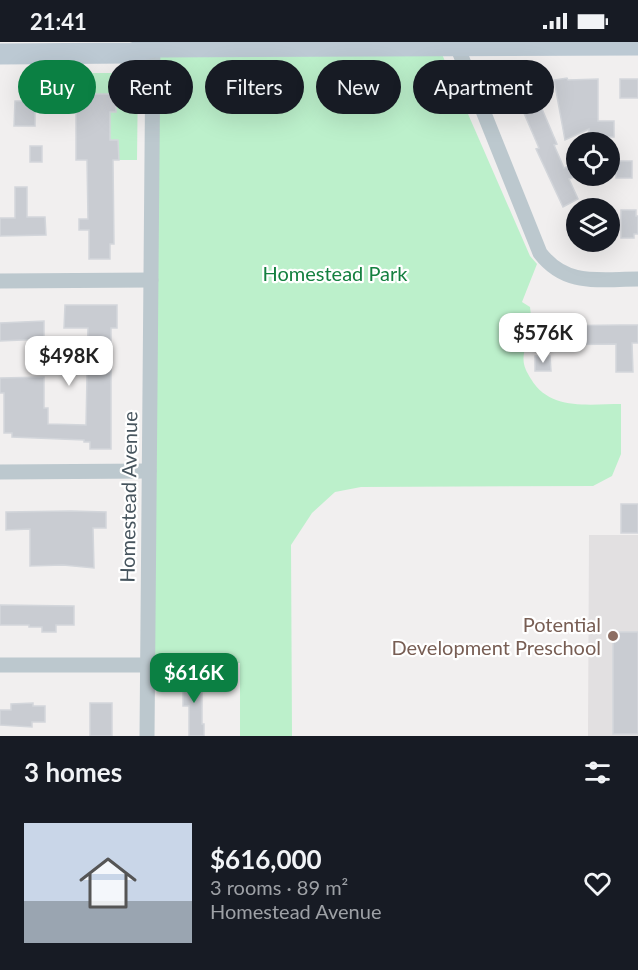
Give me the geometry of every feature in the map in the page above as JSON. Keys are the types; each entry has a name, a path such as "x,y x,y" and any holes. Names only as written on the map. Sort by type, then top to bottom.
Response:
{"street":[{"path":"0,54 132,53 153,45 638,45"},
{"name":"Homestead Avenue","path":"147,736 153,45"},
{"path":"457,46 540,253 549,265 560,273 577,279 638,279"},
{"path":"0,281 151,280"},
{"path":"0,472 149,471"},
{"path":"0,665 147,665"}],"shaded area":[{"name":"Potential Development Preschool","path":"589,535 638,535 638,736 588,736"}],"green space":[{"name":"Homestead Park","path":"153,47 441,52 444,60 413,60 413,114 468,114 530,256 537,264 522,302 530,307 531,313 524,364 531,379 539,389 559,401 583,405 621,404 621,454 612,476 593,486 361,487 335,492 312,513 291,545 292,736 240,736 240,663 147,665 152,114 193,114 193,60 153,60"},
{"path":"96,73 108,73 108,94 96,94"},
{"path":"110,114 138,114 137,160 119,160 118,140 110,140"}],"building":[{"path":"598,79 598,121 614,121 614,132 589,132 589,129 582,132 566,132 565,140 554,80"},
{"path":"620,79 638,79 638,98 620,98"},
{"path":"96,94 108,94 110,140 118,140 119,160 113,160 114,244 110,244 110,259 89,259 89,230 79,230 79,219 88,219 87,160 76,160 76,114 96,114"},
{"path":"15,101 18,101 18,114 35,114 35,126 14,126"},
{"path":"524,114 544,114 557,144 554,145 564,168 566,167 566,186 572,186 578,198 566,198 566,205 563,207 536,149 539,148"},
{"path":"30,146 42,146 42,162 30,162"},
{"path":"620,161 632,161 632,178 620,178"},
{"path":"15,187 27,187 27,217 45,217 46,235 0,236 0,218 15,218"},
{"path":"621,210 636,210 638,234 634,234 634,238 621,238"},
{"path":"65,305 117,305 117,328 111,328 111,449 90,449 90,442 84,442 84,440 12,437 12,433 4,433 4,393 0,393 0,378 44,377 44,408 48,408 48,424 86,425 88,328 64,328"},
{"path":"44,321 44,339 0,341 0,323"},
{"path":"638,325 638,343 632,343 633,372 616,372 616,344 545,345 545,326"},
{"path":"535,356 550,356 551,371 535,371"},
{"path":"621,504 638,504 638,533 621,533"},
{"path":"6,512 106,512 106,528 93,528 94,568 63,565 30,566 30,529 6,530"},
{"path":"0,605 74,606 74,625 56,625 56,632 42,632 42,627 0,625"},
{"path":"613,632 638,632 638,734 613,734"},
{"path":"183,676 202,676 204,736 189,736 189,706 183,706"},
{"path":"33,703 33,706 45,706 45,722 32,722 32,727 0,725 0,710 11,710 11,704"},
{"path":"90,703 112,703 112,736 90,736"}],"place":[{"name":"Potential Development Preschool","path":"613,636"}]}
